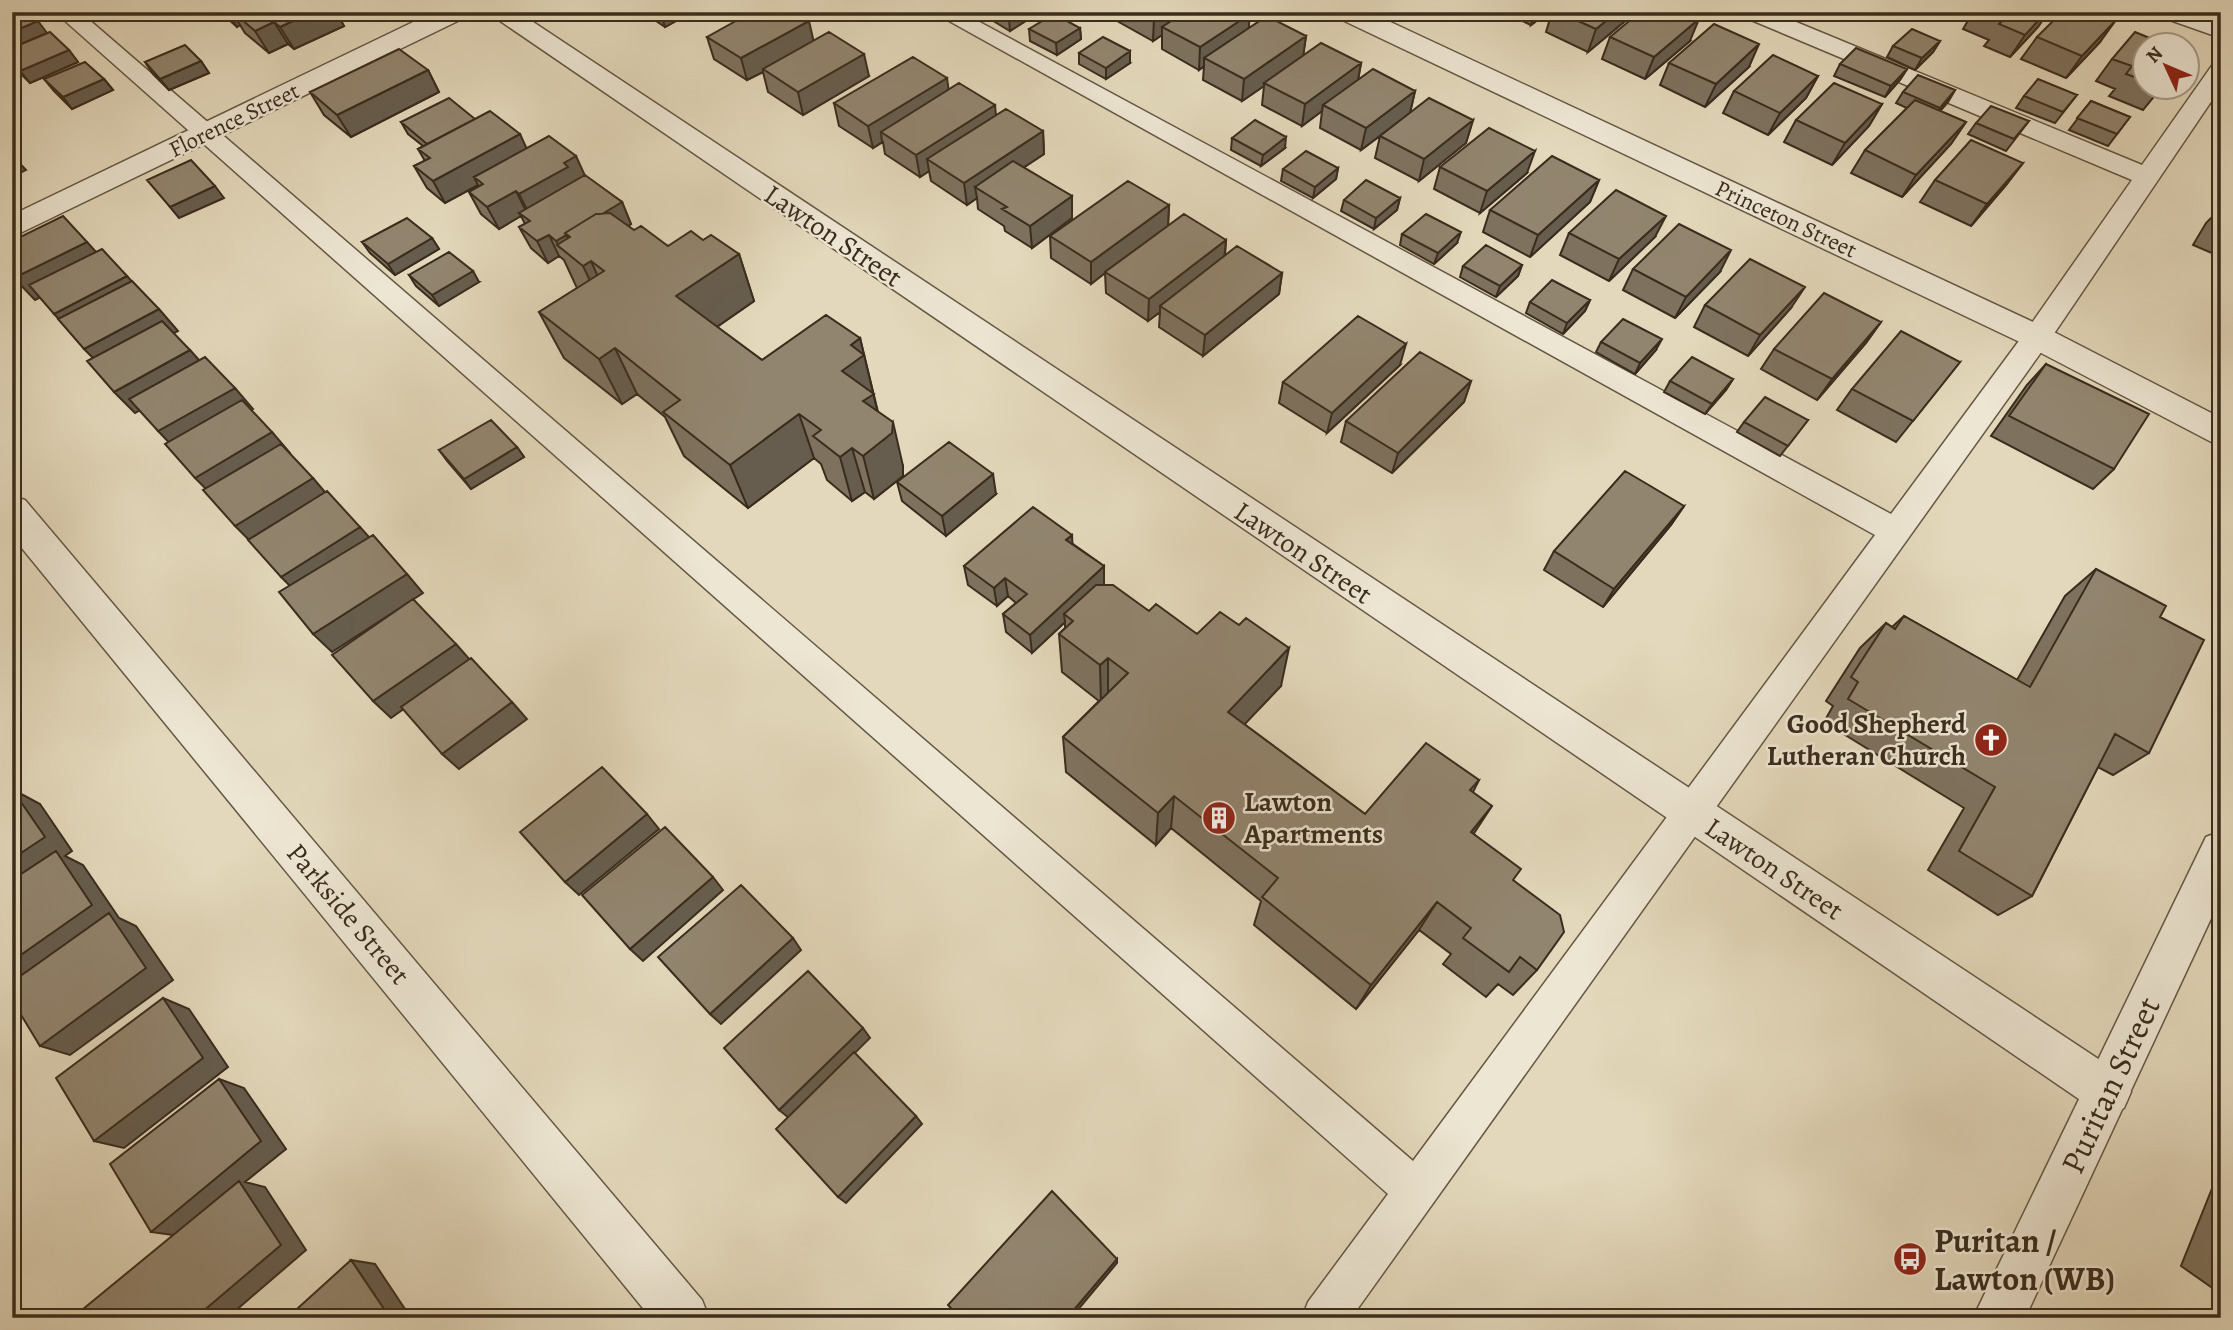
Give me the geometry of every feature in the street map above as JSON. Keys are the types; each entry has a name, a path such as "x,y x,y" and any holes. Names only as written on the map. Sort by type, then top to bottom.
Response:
{"street":[{"name":"Florence Street","path":"12,227 456,12"},
{"name":"Lawton Street","path":"500,12 2108,1092"},
{"name":"Princeton Street","path":"1348,12 2037,337 2221,434"},
{"path":"2173,12 2221,30"},
{"name":"Parkside Street","path":"12,510 684,1318"},
{"name":"Puritan Street","path":"1998,1318 2217,869"}],"lane":[{"path":"66,12 681,546 1416,1191"},
{"path":"944,12 1896,532"},
{"path":"1752,12 2147,177"},
{"path":"1324,1318 2037,337 2221,69"}],"building":[{"path":"12,12 28,12 38,21 12,32"},
{"path":"233,12 312,12 280,27 274,22 255,31"},
{"path":"752,12 795,12 809,21 741,58 707,37"},
{"path":"997,12 1020,12 1009,19"},
{"path":"1142,12 1163,12 1154,18"},
{"path":"1185,12 1250,14 1200,47 1162,27"},
{"path":"1558,12 1617,12 1596,29"},
{"path":"1640,12 1684,12 1699,19 1654,57 1610,37"},
{"path":"1990,12 2046,12 2025,35 1999,24 2005,18"},
{"path":"2062,12 2098,12 2116,20 2082,56 2037,37"},
{"path":"1054,14 1080,28 1056,43 1029,29"},
{"path":"1267,16 1306,36 1244,79 1204,58"},
{"path":"1714,24 1759,44 1716,84 1669,63"},
{"path":"1912,29 1940,41 1922,58 1893,46"},
{"path":"50,32 69,50 20,71 12,63 12,48"},
{"path":"829,32 864,54 798,92 763,69"},
{"path":"2132,36 2132,66 2112,59"},
{"path":"1103,37 1130,51 1106,68 1079,53"},
{"path":"1321,43 1361,63 1305,104 1264,83"},
{"path":"185,45 201,61 160,79 145,62"},
{"path":"1856,48 1907,69 1891,86 1840,64"},
{"path":"399,49 428,70 337,115 310,92"},
{"path":"1773,55 1818,76 1780,113 1734,91"},
{"path":"913,57 947,78 868,126 834,103"},
{"path":"85,62 104,79 63,97 44,79"},
{"path":"1373,69 1415,91 1366,128 1323,105"},
{"path":"1918,75 1955,90 1940,108 1903,92"},
{"path":"2038,79 2077,95 2063,112 2024,96"},
{"path":"959,83 995,105 916,155 881,132"},
{"path":"1834,83 1882,104 1845,143 1796,120"},
{"path":"449,98 475,119 427,144 401,122"},
{"path":"1429,98 1473,120 1424,159 1380,136"},
{"path":"1915,100 1966,122 1916,175 1865,150"},
{"path":"2091,101 2130,117 2117,134 2077,118"},
{"path":"1991,106 2029,121 2014,139 1976,123"},
{"path":"1006,109 1043,131 964,183 927,159"},
{"path":"490,111 520,134 433,181 414,166 430,158 418,149"},
{"path":"1255,120 1286,137 1263,155 1232,138"},
{"path":"1489,128 1535,151 1487,191 1440,167"},
{"path":"549,136 576,156 564,163 568,167 519,194 516,191 487,207 469,192 483,184 474,177"},
{"path":"1971,140 2023,163 1987,204 1935,180"},
{"path":"1306,151 1338,168 1315,187 1283,169"},
{"path":"1552,156 1599,180 1538,235 1490,210"},
{"path":"191,160 215,186 170,207 147,180"},
{"path":"1013,161 1072,196 1030,226 1002,209 1007,207 975,187"},
{"path":"585,175 622,202 602,214 596,214 556,241 549,235 537,241 519,227 530,221 519,213"},
{"path":"1366,180 1400,198 1376,218 1344,200"},
{"path":"1128,181 1169,205 1091,262 1050,236"},
{"path":"1616,190 1666,216 1619,259 1569,233"},
{"path":"610,213 634,230 641,226 668,246 691,231 703,240 711,235 739,254 676,296 762,360 826,315 860,338 851,345 864,355 842,371 874,394 863,401 893,422 892,433 863,456 852,448 840,457 813,436 821,430 799,414 730,465 663,412 680,400 615,348 599,359 539,312 604,271 591,261 583,266 557,245 570,237 565,233 596,214"},
{"path":"1184,214 1226,240 1149,299 1105,272"},
{"path":"1426,214 1461,232 1438,253 1402,234"},
{"path":"63,216 87,242 14,278 12,241"},
{"path":"407,218 432,238 388,264 362,242"},
{"path":"1679,224 1731,250 1686,297 1633,269"},
{"path":"1486,245 1522,265 1500,286 1463,266"},
{"path":"1237,246 1282,273 1205,335 1160,306"},
{"path":"102,249 127,276 54,314 29,285"},
{"path":"449,252 473,271 432,295 409,275"},
{"path":"1750,259 1805,287 1760,335 1705,305"},
{"path":"1552,280 1590,300 1567,323 1530,302"},
{"path":"132,281 159,309 84,349 58,319"},
{"path":"1824,293 1881,322 1832,379 1774,349"},
{"path":"1358,316 1406,344 1332,413 1283,382"},
{"path":"1623,319 1662,339 1640,363 1601,342"},
{"path":"162,321 190,350 114,392 87,361"},
{"path":"1901,331 1960,362 1913,421 1852,389"},
{"path":"1420,352 1471,381 1398,453 1346,421"},
{"path":"205,357 235,388 158,431 129,399"},
{"path":"1692,357 1733,379 1712,404 1670,381"},
{"path":"2046,364 2149,414 2114,469 2009,416"},
{"path":"1765,397 1808,420 1788,446 1744,422"},
{"path":"242,400 272,432 195,478 165,444"},
{"path":"491,420 517,447 464,479 439,450"},
{"path":"949,442 993,474 942,516 897,482"},
{"path":"281,444 313,478 235,526 203,490"},
{"path":"1625,471 1684,506 1614,589 1554,551"},
{"path":"327,491 360,527 281,577 248,540"},
{"path":"1033,507 1072,535 1066,540 1104,566 1030,635 1003,614 1027,594 1005,578 994,588 964,566"},
{"path":"373,535 407,574 313,634 279,592"},
{"name":"Good Shepherd Lutheran Church","path":"2096,569 2166,606 2160,617 2204,640 2149,753 2115,734 2032,896 1959,851 1995,787 1848,699 1858,682 1851,677 1886,623 1895,629 1904,616 2030,687"},
{"name":"Lawton Apartments","path":"1096,585 1113,585 1149,611 1156,604 1197,634 1220,612 1239,625 1246,618 1289,648 1228,712 1365,814 1426,743 1479,780 1470,790 1492,806 1471,832 1521,869 1513,880 1560,915 1564,932 1537,970 1520,957 1509,972 1463,938 1471,928 1437,902 1371,985 1262,897 1278,878 1174,796 1158,813 1063,737 1128,673 1108,658 1100,665 1059,634 1073,621 1064,614"},
{"path":"413,599 456,644 373,701 332,655"},
{"path":"471,658 512,702 442,754 401,707"},
{"path":"602,767 647,814 565,882 520,832"},
{"path":"12,789 45,837 12,859"},
{"path":"665,827 713,877 630,949 582,895"},
{"path":"56,851 92,905 12,961 12,880"},
{"path":"741,885 793,938 710,1014 658,957"},
{"path":"109,913 146,968 40,1046 12,1000 12,982"},
{"path":"808,971 863,1028 779,1110 724,1048"},
{"path":"163,998 203,1058 94,1141 56,1078"},
{"path":"854,1052 916,1116 838,1197 776,1129"},
{"path":"219,1079 261,1141 151,1232 110,1164"},
{"path":"239,1181 281,1245 195,1318 79,1318 77,1314"},
{"path":"1052,1191 1117,1259 1067,1318 960,1318 948,1305"},
{"path":"351,1260 390,1318 287,1318"}],"place":[{"name":"Good Shepherd Lutheran Church","path":"1991,740"},
{"name":"Lawton Apartments","path":"1219,818"},
{"name":"Puritan / Lawton (WB)","path":"1910,1259"}]}
